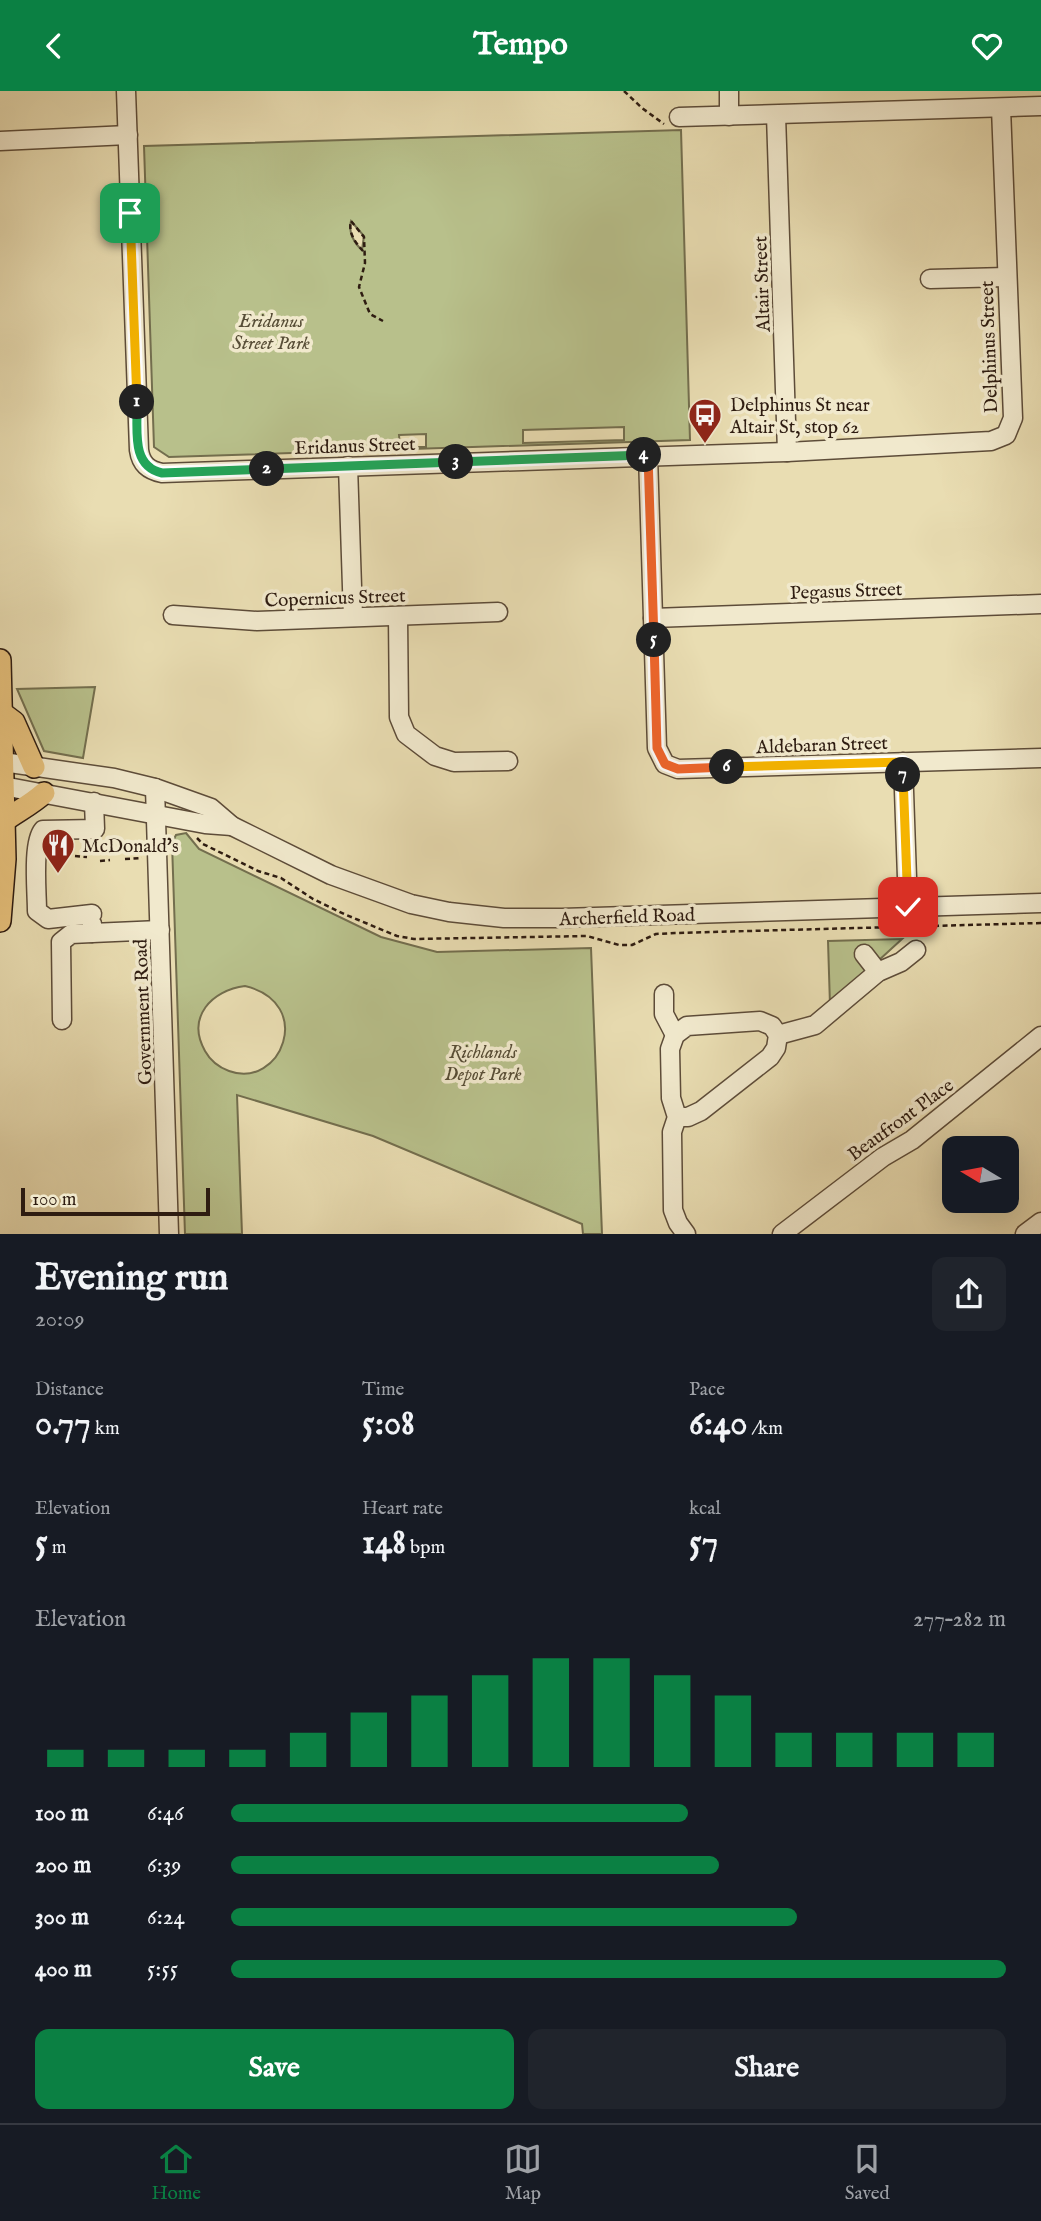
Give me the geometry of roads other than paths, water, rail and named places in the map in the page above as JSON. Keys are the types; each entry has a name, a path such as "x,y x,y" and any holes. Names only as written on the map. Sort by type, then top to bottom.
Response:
{"main road":[{"path":"0,660 1,786 5,859 0,921"},
{"path":"2,713 14,722 34,767"},
{"path":"4,821 18,810 31,805 44,793"}],"street":[{"path":"0,141 128,135 126,91"},
{"path":"729,91 730,116"},
{"path":"678,117 1041,106"},
{"name":"Delphinus Street","path":"648,455 991,441 1006,435 1013,418 1001,108"},
{"name":"Altair Street","path":"776,114 787,451"},
{"name":"Eridanus Street","path":"128,135 139,450 148,468 162,473 648,455"},
{"path":"930,279 1006,277"},
{"name":"Aldebaran Street","path":"648,455 657,748 665,764 678,769 1041,758"},
{"path":"348,466 353,617"},
{"name":"Pegasus Street","path":"653,618 1041,604"},
{"name":"Copernicus Street","path":"173,615 257,621 498,612"},
{"path":"398,616 399,717 406,734 435,756 454,762 508,761"},
{"name":"Archerfield Road","path":"1,762 114,778 155,788 211,808 232,826 358,887 411,904 449,912 504,918 562,918 1041,904"},
{"path":"903,762 908,907"},
{"name":"Archerfield Road","path":"1,786 205,824 232,826"},
{"name":"Government Road","path":"155,788 169,1234"},
{"path":"92,933 92,909 48,919 37,911 37,850 39,835 43,830 95,829 94,802"},
{"path":"62,1020 61,942 71,934 160,930"},
{"path":"778,1035 815,1025 878,972 901,962 916,950"},
{"path":"864,954 878,972"},
{"path":"664,994 664,1014 675,1035"},
{"path":"677,1117 688,1117 701,1111 770,1057 776,1048 778,1035 772,1026 760,1021 687,1026 675,1035 670,1049 671,1098 677,1117 672,1132 673,1210 686,1234"},
{"name":"Beaufront Place","path":"782,1234 883,1157 912,1140 1041,1036"},
{"path":"1025,1234 1041,1222"}],"place":[{"name":"Delphinus St near Altair St, stop 62","path":"705,445"},
{"name":"McDonald's","path":"58,875"}],"park label":[{"name":"Eridanus Street Park","path":"271,331"},
{"name":"Richlands Depot Park","path":"483,1062"}]}
